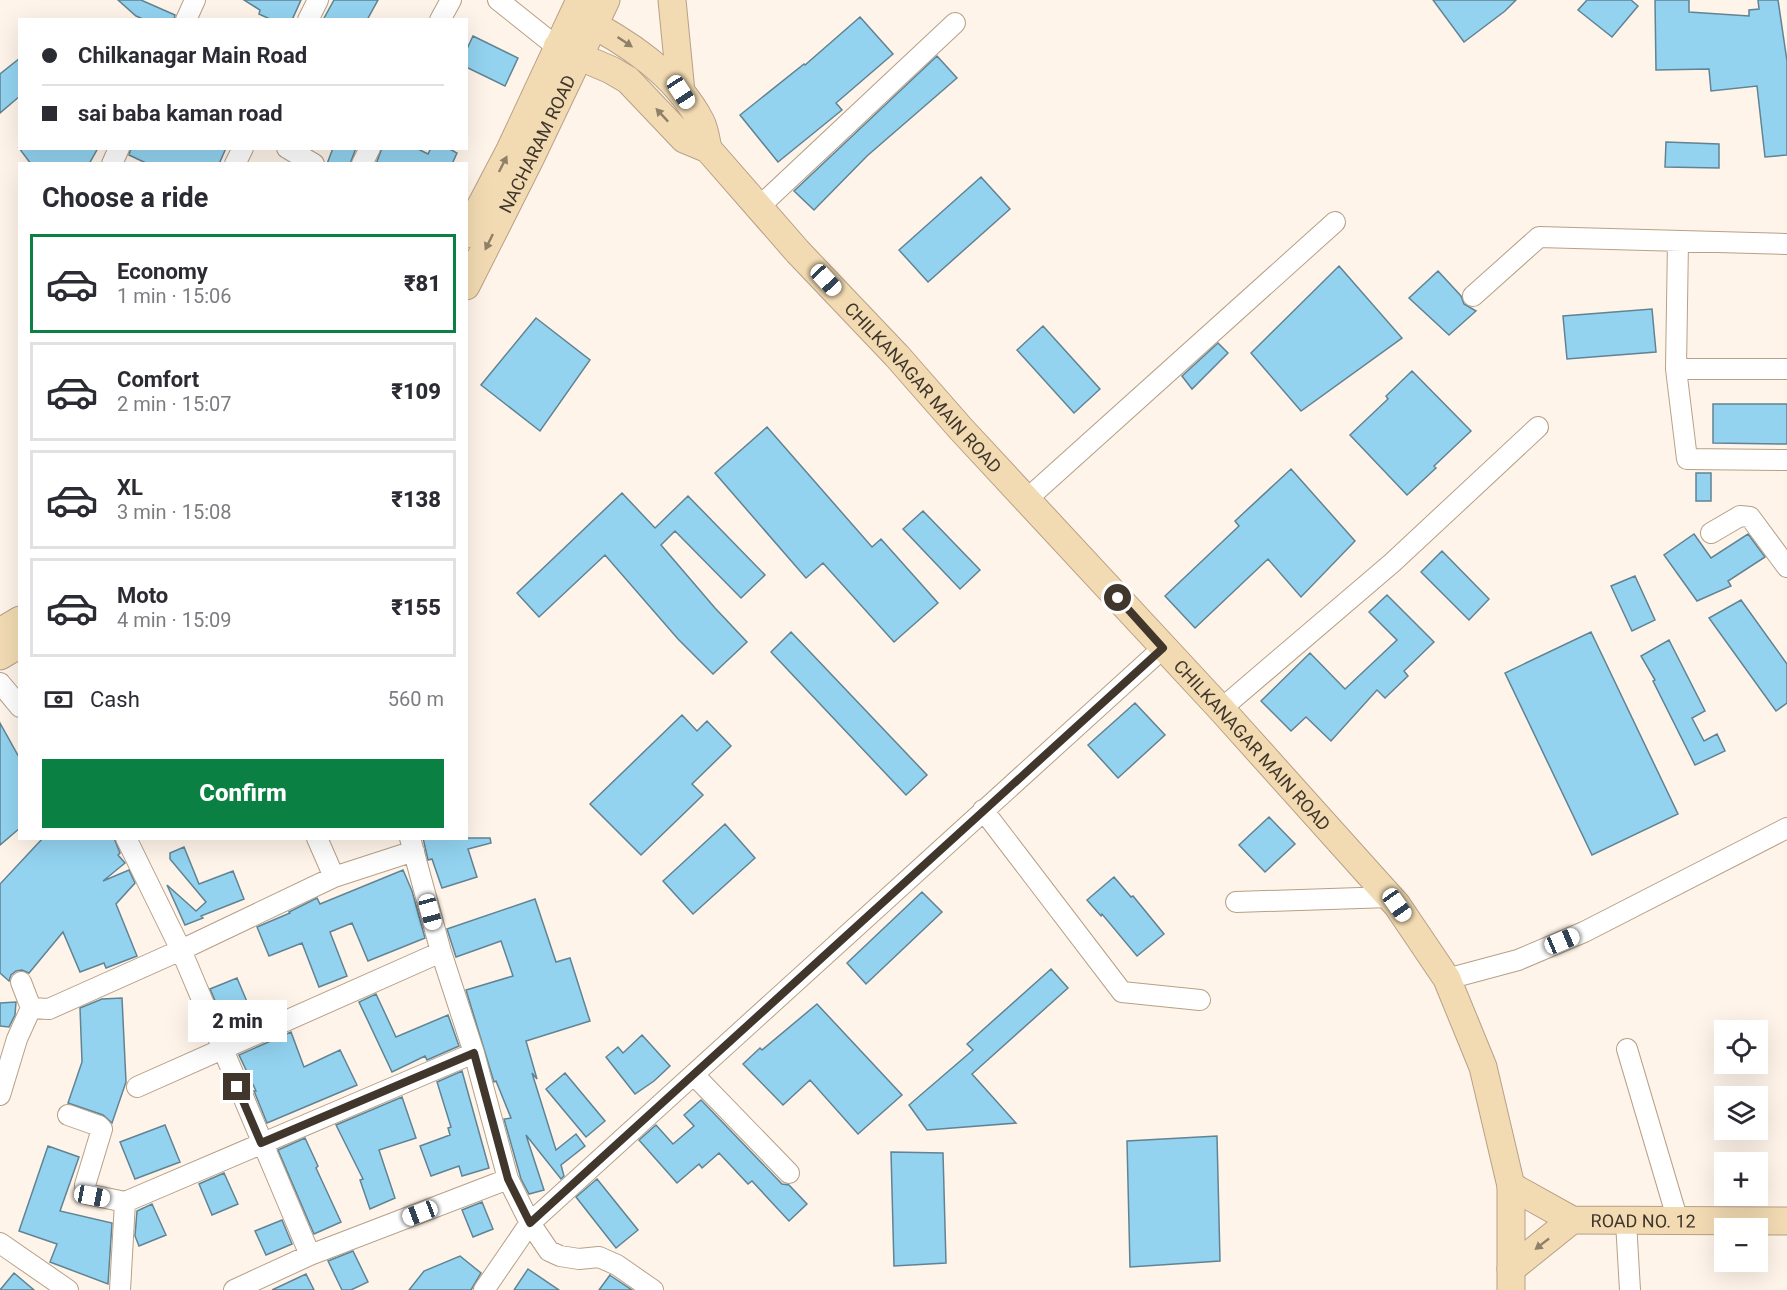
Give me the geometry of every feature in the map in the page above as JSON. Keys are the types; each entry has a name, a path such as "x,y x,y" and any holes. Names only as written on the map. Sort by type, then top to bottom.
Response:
{"main road":[{"name":"NACHARAM ROAD","path":"468,282 530,159 582,13 606,0"},
{"path":"672,0 681,92"},
{"path":"582,13 640,52 681,92 702,123 708,149"},
{"name":"NACHARAM ROAD","path":"468,230 510,150 568,52"},
{"path":"568,52 611,70 628,80 684,139 708,149"},
{"name":"CHILKANAGAR MAIN ROAD","path":"708,149 798,252 897,356 961,429 1221,709 1390,897 1423,942 1447,979 1483,1067 1511,1186 1511,1279"},
{"path":"0,632 18,621"},
{"path":"0,656 18,645"},
{"path":"1511,1186 1572,1220 1511,1279"},
{"name":"ROAD NO. 12","path":"1572,1220 1787,1221"}],"street":[{"path":"187,18 195,0"},
{"path":"309,18 318,0"},
{"path":"441,18 451,0"},
{"path":"498,0 568,52"},
{"path":"760,206 955,23"},
{"path":"290,150 311,162"},
{"path":"1028,499 1335,222"},
{"path":"1473,296 1539,237 1787,244"},
{"path":"1678,241 1676,369 1687,459 1787,460"},
{"path":"1676,369 1787,369"},
{"path":"1221,709 1392,563 1538,427"},
{"path":"1711,533 1740,516 1750,517 1787,567"},
{"path":"484,1290 530,1223 1163,648"},
{"path":"0,683 18,705"},
{"path":"983,810 1122,992 1200,1000"},
{"path":"1447,979 1518,960 1584,932 1787,828"},
{"path":"127,840 181,950 310,1255"},
{"path":"318,840 334,877"},
{"path":"32,1008 48,1009 181,950 334,877 412,845 441,952 474,1053 508,1179 530,1223 549,1251 560,1256 579,1259 599,1257 617,1265 653,1290"},
{"path":"1236,902 1390,897"},
{"path":"137,1087 441,952"},
{"path":"21,982 32,1008"},
{"path":"0,1095 9,1038 32,1008"},
{"path":"1627,1049 1678,1221"},
{"path":"68,1115 102,1129 85,1185 87,1194 125,1202 474,1053"},
{"path":"694,1076 789,1173"},
{"path":"234,1290 310,1255 508,1179"},
{"path":"120,1290 125,1202"},
{"path":"1626,1222 1630,1290"},
{"path":"0,1243 68,1290"}],"building":[{"path":"118,0 141,0 175,15 174,18 136,16"},
{"path":"244,0 301,0 293,18 268,18 259,14 260,10"},
{"path":"334,0 378,0 368,18 324,18"},
{"path":"1433,0 1516,0 1464,42"},
{"path":"1587,0 1631,0 1638,6 1612,37 1578,10"},
{"path":"1655,0 1689,0 1689,12 1749,16 1749,10 1759,9 1758,0 1778,0 1787,61 1787,155 1765,157 1757,86 1711,91 1709,69 1656,70"},
{"path":"860,17 893,54 836,103 842,110 778,162 740,115 805,65"},
{"path":"473,36 518,58 505,86 468,68 468,47"},
{"path":"937,56 957,78 867,156 814,210 794,191"},
{"path":"18,60 18,98 0,113 0,74"},
{"path":"1666,142 1719,144 1719,168 1665,167"},
{"path":"20,150 97,150 90,162 30,162"},
{"path":"130,150 225,150 220,162 144,162 129,155"},
{"path":"332,150 355,150 351,162 328,162"},
{"path":"381,150 420,150 428,154 430,150 452,150 457,153 453,162 377,162"},
{"path":"981,177 1010,209 928,282 899,250"},
{"path":"1339,266 1402,338 1301,411 1251,353"},
{"path":"1438,271 1461,296 1464,304 1476,311 1449,335 1409,298"},
{"path":"1652,309 1656,352 1567,359 1563,316"},
{"path":"536,318 590,360 540,431 481,385"},
{"path":"1043,326 1100,389 1074,413 1017,350"},
{"path":"1218,343 1228,353 1192,389 1182,376"},
{"path":"1412,371 1471,431 1407,495 1350,435 1388,399 1386,396"},
{"path":"1713,404 1787,404 1787,444 1713,443"},
{"path":"767,427 872,547 881,539 938,603 894,642 823,563 806,578 715,473"},
{"path":"1291,469 1355,541 1301,597 1268,559 1195,628 1165,596 1239,526 1235,521"},
{"path":"1696,473 1711,473 1711,501 1696,501"},
{"path":"622,493 655,528 688,496 765,575 741,598 675,531 661,545 747,642 713,674 678,639 605,555 539,617 517,593"},
{"path":"923,511 980,570 960,589 903,529"},
{"path":"1694,534 1711,558 1748,534 1765,557 1728,581 1731,586 1697,601 1664,555"},
{"path":"1442,551 1489,599 1469,620 1421,572"},
{"path":"1635,576 1655,620 1632,631 1611,586"},
{"path":"1387,595 1434,642 1404,671 1408,676 1385,698 1377,690 1331,741 1306,717 1291,731 1261,701 1310,653 1345,689 1397,640 1369,612"},
{"path":"1741,600 1787,664 1787,703 1776,711 1709,618"},
{"path":"791,632 927,775 906,795 771,652"},
{"path":"1591,632 1678,814 1592,855 1505,673"},
{"path":"1669,640 1705,711 1692,718 1704,741 1717,734 1725,751 1695,765 1653,681 1655,680 1641,656"},
{"path":"1135,703 1165,735 1118,778 1088,745"},
{"path":"682,715 697,731 707,721 731,746 692,784 703,795 641,855 590,804"},
{"path":"0,723 18,755 18,830 0,845"},
{"path":"1269,817 1295,844 1265,872 1239,845"},
{"path":"725,824 755,858 693,914 663,881"},
{"path":"490,838 491,843 468,849 477,877 442,888 432,859 428,860 423,840"},
{"path":"41,840 115,840 120,853 118,855 125,863 103,881 129,870 135,883 116,904 137,956 106,968 104,963 80,972 63,932 29,973 22,970 16,971 11,975 9,981 0,973 0,884"},
{"path":"184,847 199,884 233,871 244,899 185,925 167,885 196,911 206,902 170,859 170,853"},
{"path":"403,870 412,891 425,938 368,961 352,923 330,932 347,976 319,987 302,943 269,956 257,927 317,898 320,904"},
{"path":"1114,877 1164,934 1137,956 1102,914 1101,916 1087,900"},
{"path":"922,892 942,912 866,984 847,963"},
{"path":"535,899 556,962 570,958 590,1021 526,1041 537,1079 532,1073 556,1150 576,1134 585,1146 561,1165 564,1176 561,1179 526,1135 544,1190 529,1194 521,1179 504,1119 511,1118 496,1081 494,1082 466,990 513,976 501,941 456,957 447,929"},
{"path":"1051,969 1068,988 972,1074 1016,1123 927,1130 909,1105 973,1050 967,1044"},
{"path":"237,978 253,1016 226,1026 210,989"},
{"path":"376,994 396,1037 448,1015 459,1046 427,1060 425,1056 392,1072 359,1002"},
{"path":"122,998 126,1082 112,1123 103,1115 68,1103 82,1062 80,1008 102,999"},
{"path":"16,1002 15,1015 9,1027 0,1026 0,1003"},
{"path":"817,1004 902,1095 858,1134 810,1080 783,1105 743,1064"},
{"path":"291,1032 304,1067 340,1050 357,1085 267,1123 254,1091 256,1091 239,1055"},
{"path":"642,1035 670,1066 635,1094 606,1057 618,1047 623,1053"},
{"path":"462,1071 489,1168 462,1176 459,1166 431,1176 420,1146 450,1135 448,1128 451,1127 437,1082"},
{"path":"565,1073 605,1121 586,1137 546,1089"},
{"path":"402,1097 416,1138 379,1150 395,1198 370,1209 360,1180 363,1179 336,1125"},
{"path":"701,1100 782,1184 789,1185 807,1204 789,1221 752,1181 748,1184 719,1153 702,1168 699,1164 677,1183 639,1140 656,1125 673,1144 694,1126 684,1115"},
{"path":"165,1125 180,1162 135,1179 120,1142"},
{"path":"1217,1136 1220,1261 1130,1267 1127,1141"},
{"path":"305,1138 341,1222 314,1234 278,1150"},
{"path":"48,1146 79,1157 60,1211 112,1223 108,1284 50,1262 57,1244 19,1231"},
{"path":"891,1152 943,1153 946,1263 894,1266"},
{"path":"224,1173 238,1204 212,1215 199,1184"},
{"path":"597,1179 638,1230 616,1248 576,1197"},
{"path":"482,1202 493,1229 473,1237 462,1210"},
{"path":"152,1204 166,1235 139,1246 135,1236 137,1211"},
{"path":"282,1220 292,1244 266,1255 255,1231"},
{"path":"353,1251 368,1282 351,1290 342,1290 328,1261"},
{"path":"460,1256 481,1273 471,1290 409,1290 424,1271"},
{"path":"528,1269 559,1290 514,1290"},
{"path":"14,1273 34,1290 0,1290"},
{"path":"306,1274 314,1290 272,1290"},
{"path":"611,1276 632,1290 599,1290"}],"route":[{"path":"237,1087 261,1143 474,1053 508,1179 530,1223 1163,648 1118,598"}]}
